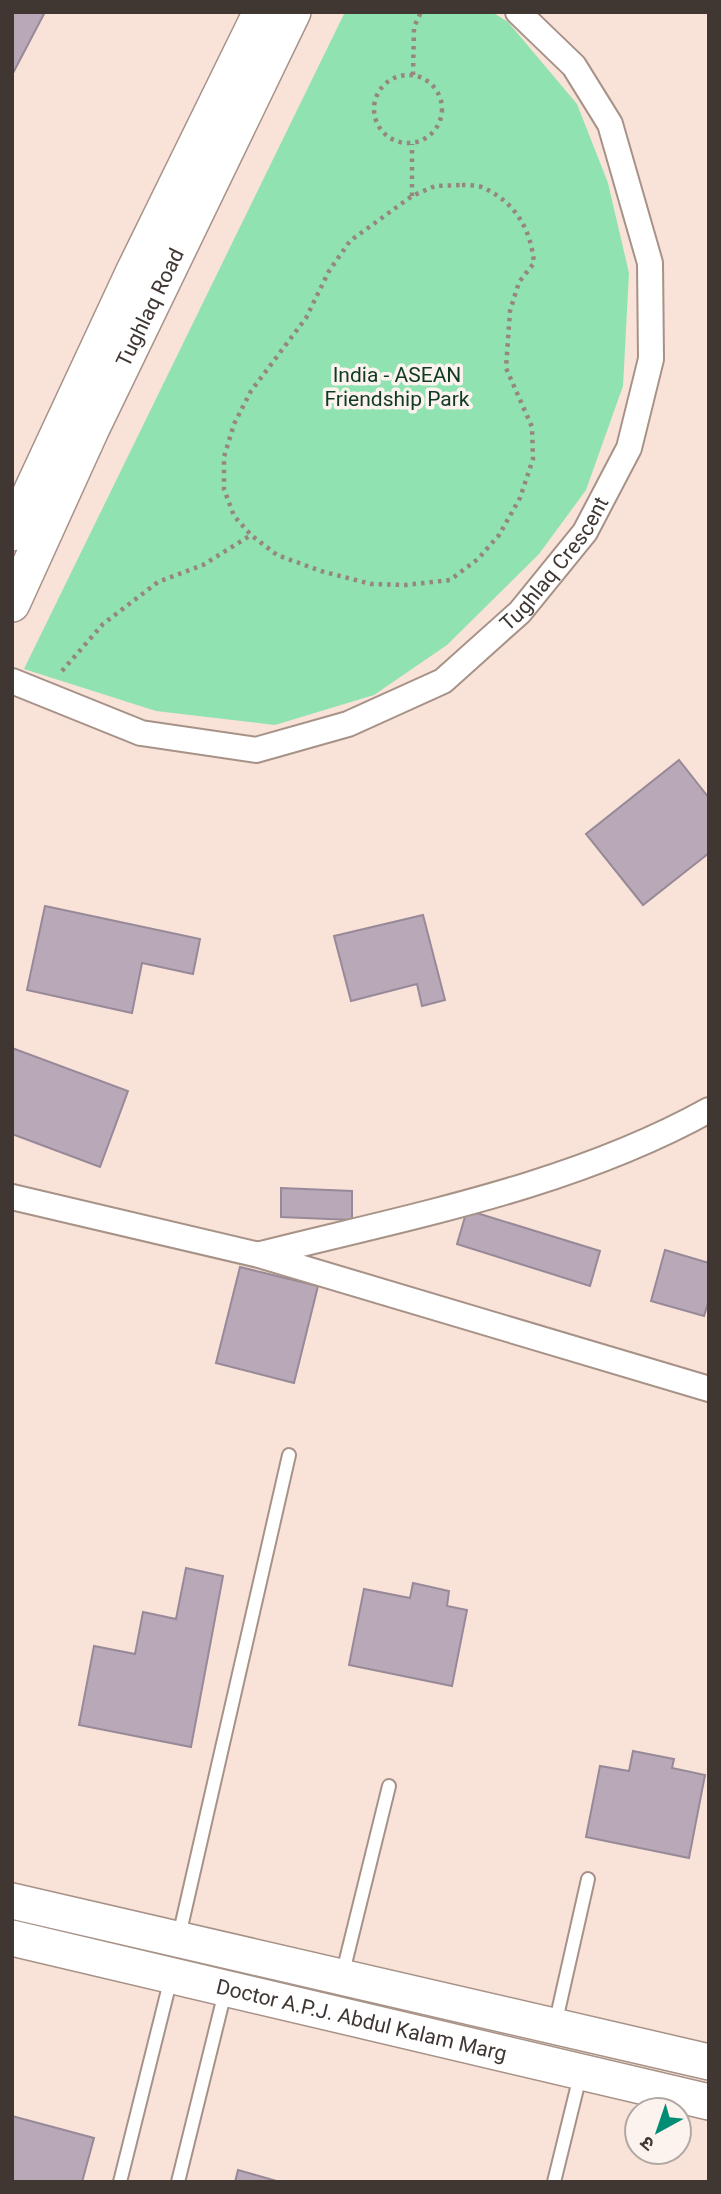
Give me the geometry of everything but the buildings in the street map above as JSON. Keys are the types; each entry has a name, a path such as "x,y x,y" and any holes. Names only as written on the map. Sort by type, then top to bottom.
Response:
{"main road":[{"name":"Tughlaq Road","path":"12,533 134,271 261,12"},
{"name":"Tughlaq Road","path":"12,604 91,430 293,12"},
{"name":"Doctor A.P.J. Abdul Kalam Marg","path":"12,1901 709,2062"},
{"name":"Doctor A.P.J. Abdul Kalam Marg","path":"12,1938 709,2102"}],"street":[{"name":"Tughlaq Crescent","path":"12,681 141,733 256,750 348,724 443,681 520,612 584,532 628,448 651,359 650,263 610,124 574,66 519,12"},
{"path":"259,1255 547,1179 664,1135 709,1110"},
{"path":"12,1197 259,1255 709,1388"}],"lane":[{"path":"178,1939 289,1455"},
{"path":"341,1977 389,1786"},
{"path":"554,2027 588,1879"},
{"path":"120,2182 171,1975"},
{"path":"177,2182 226,1988"},
{"path":"554,2182 581,2072"}],"path":[{"path":"413,75 414,27 421,12"},
{"path":"413,75 423,78 438,93 442,114 433,133 425,140 412,144 391,140 382,132 373,110 380,88 389,80 400,76 413,75"},
{"path":"412,144 412,196"},
{"path":"435,186 483,187 522,219 532,245 534,263 519,282 510,311 506,368 532,428 533,458 520,498 499,535 478,559 450,580 406,585 370,584 321,572 277,555 251,535 234,516 224,489 224,457 234,424 251,391 306,318 329,271 350,241 412,196 435,186"},
{"path":"43,694 103,624 158,582 203,565 251,535"}],"green space":[{"name":"India - ASEAN Friendship Park","path":"345,12 492,12 508,22 577,104 608,183 629,273 623,386 586,490 539,554 447,645 374,695 275,725 156,711 24,669"}]}
